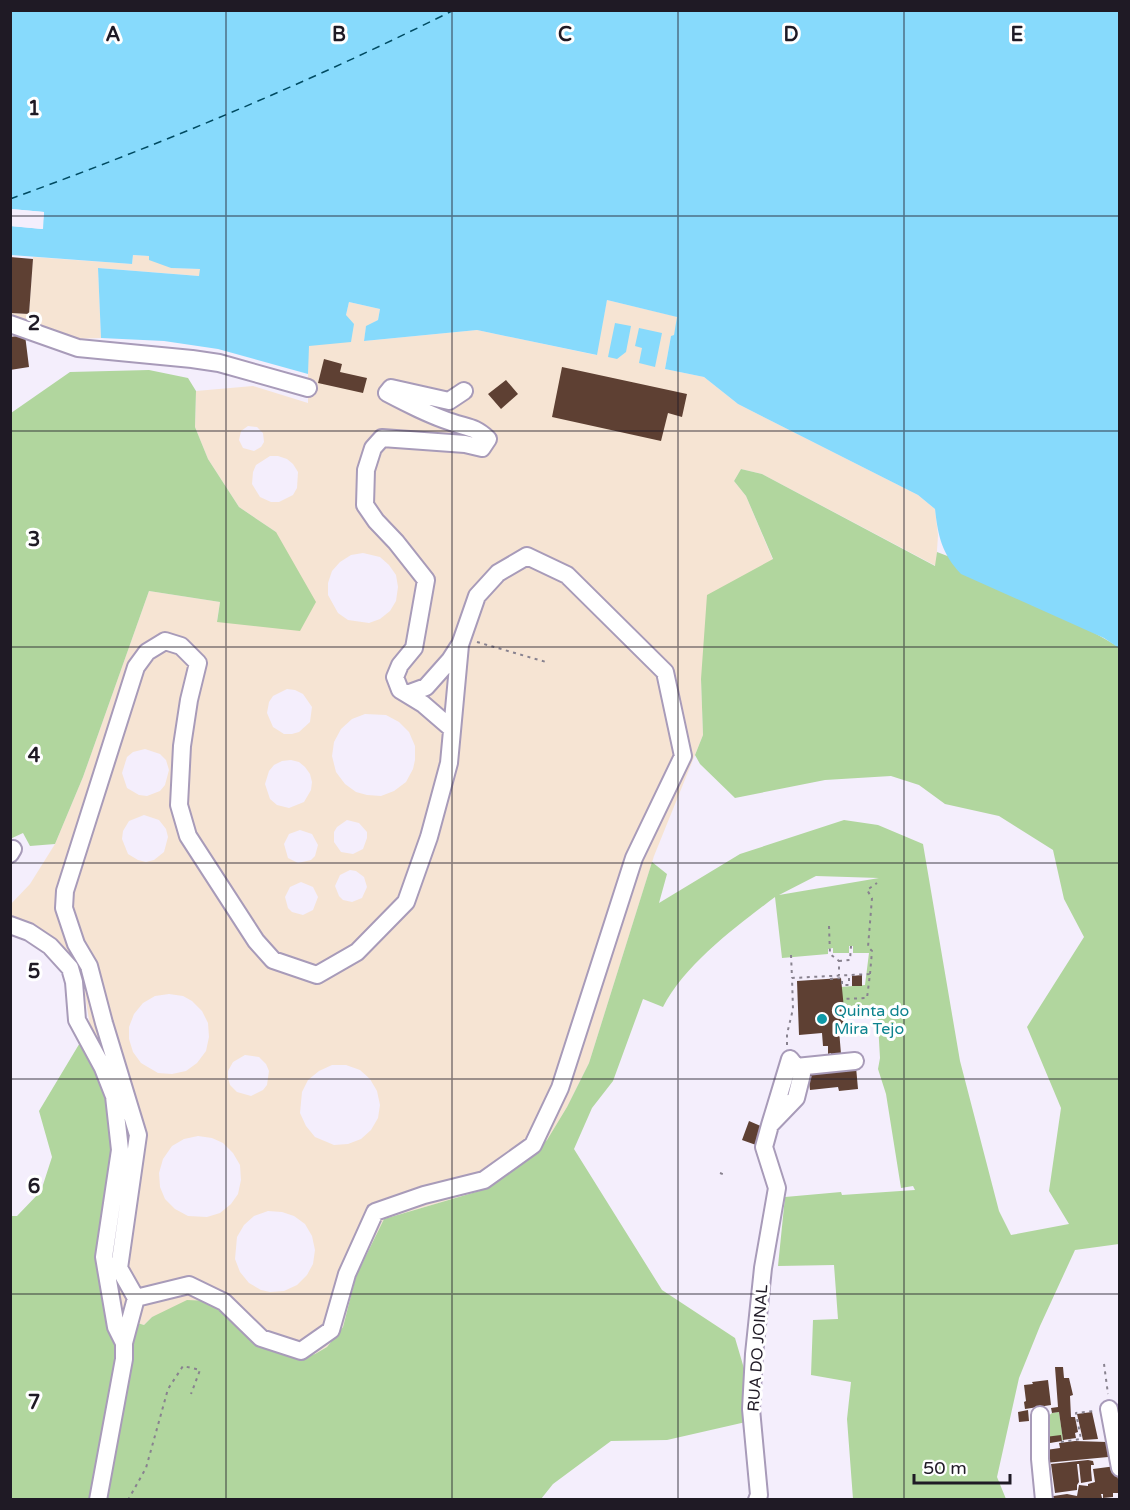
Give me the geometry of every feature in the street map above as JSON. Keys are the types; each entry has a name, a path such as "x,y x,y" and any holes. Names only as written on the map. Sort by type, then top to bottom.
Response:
{"street":[{"path":"10,324 78,348 219,363 308,388"},
{"path":"452,729 423,704 400,690 395,677 400,665 414,648 426,580 365,505 366,471 373,448 382,438 465,444 482,448 488,440 478,429 451,422 387,393 391,388 449,401 464,391"},
{"path":"98,1500 122,1377 124,1343 136,1298 119,1268 138,1134 104,1023 90,966 76,944 63,908 65,891 136,667 147,652 165,641 182,646 198,663 189,700 182,746 179,805 188,836 255,941 273,960 317,975 357,952 406,902 429,837 448,763 465,642 477,596 498,573 527,556 567,575 665,672 683,756 634,858 560,1088 533,1145 484,1180 424,1195 375,1212 347,1274 331,1330 301,1351 261,1338 224,1302 189,1285 136,1298"},
{"path":"407,694 426,687 465,642"},
{"path":"10,925 29,932 50,946 70,968 74,982 77,1020 103,1068 114,1096 120,1150 104,1257 116,1327 124,1343"},
{"path":"792,1060 855,1061"},
{"name":"RUA DO JOINAL","path":"757,1500 759,1495 751,1409 754,1354 763,1268 777,1188 764,1147 770,1125 796,1098 802,1074 792,1060"},
{"path":"1105,1410 1119,1468"},
{"path":"1040,1415 1040,1459 1044,1500"}],"path":[{"path":"465,642 546,662"},
{"path":"843,999 867,998 872,951 868,947 872,898 867,890 877,883"},
{"path":"829,926 830,954 839,961 850,960 851,946"},
{"path":"791,956 793,1009 787,1035 792,1060"},
{"path":"839,961 839,975"},
{"path":"792,978 870,974"},
{"path":"830,979 842,978 842,985 849,985 849,975"},
{"path":"720,1173 725,1174"},
{"path":"1061,1442 1081,1439 1076,1413 1105,1410 1104,1364"},
{"path":"128,1500 146,1468 168,1389 183,1366 200,1370 191,1394"}],"shaded area":[{"path":"133,255 149,256 171,268 200,269 200,276 98,268 101,338 72,339 11,320 10,313 29,314 33,257 132,264"},
{"path":"607,300 678,317 674,336 671,336 665,369 704,377 738,404 918,495 935,509 938,535 936,566 762,474 741,469 734,481 746,496 773,560 701,679 703,735 654,856 589,1063 547,1140 486,1189 384,1219 356,1276 343,1327 327,1347 315,1354 296,1359 259,1346 209,1301 152,1317 144,1325 117,1317 111,1247 114,1071 90,1026 81,970 60,943 29,922 11,916 10,905 30,884 55,844 83,777 149,591 220,602 217,621 276,532 239,507 208,459 195,427 196,391 253,386 308,403 308,346 346,315 349,302 380,309 378,320 366,327 364,341 477,330 596,355","holes":["248,426 257,427 263,433 264,442 261,447 254,451 243,448 239,440 241,431","270,456 287,459 298,472 297,488 293,495 279,502 271,502 260,497 252,484 256,465","363,553 380,557 396,575 398,587 396,601 390,611 380,619 369,623 348,620 338,613 328,595 328,583 332,571 351,555","287,689 303,694 312,707 310,722 299,732 292,734 284,734 273,727 267,713 273,696","365,714 386,715 399,722 409,732 415,746 413,769 406,782 394,791 381,796 356,792 345,784 336,772 332,756 334,742 341,729 352,719","145,749 160,754 166,760 169,770 165,785 160,791 147,796 139,795 127,788 122,773 127,757 133,752","282,761 299,762 305,767 312,782 311,790 304,802 289,808 277,805 270,799 265,784 269,771","144,815 159,820 166,829 168,837 164,852 154,860 146,862 128,854 122,839 123,831 129,821","347,820 359,823 367,832 363,849 353,854 341,852 334,842 334,832","300,830 312,834 318,845 315,856 311,860 298,863 288,858 284,844 289,834","350,870 364,877 367,887 362,898 352,902 343,900 335,886 340,875","301,882 313,887 318,897 313,910 303,915 292,912 288,908 285,897 290,887","169,994 183,996 202,1011 208,1023 209,1037 206,1051 197,1063 186,1071 172,1074 158,1073 141,1063 133,1052 129,1039 129,1027 134,1014 143,1003 155,996","245,1055 259,1057 269,1071 267,1085 263,1090 251,1096 237,1092 230,1085 228,1071 233,1062","332,1065 346,1065 360,1070 370,1079 377,1091 380,1105 378,1118 371,1130 361,1139 348,1144 334,1145 315,1137 306,1126 300,1113 302,1092 308,1080 319,1071","198,1136 212,1138 223,1143 240,1165 241,1180 238,1194 220,1213 207,1217 188,1216 175,1209 165,1199 160,1187 159,1173 163,1159 172,1146 184,1139","268,1211 294,1216 305,1224 312,1236 315,1250 313,1264 307,1275 297,1285 284,1291 261,1290 249,1283 240,1272 235,1259 237,1237 244,1225 254,1216"]}],"green space":[{"path":"149,370 188,378 196,391 195,427 208,459 239,507 276,532 316,602 300,631 217,622 220,602 149,591 83,777 55,844 30,846 23,833 10,839 11,413 70,372"},
{"path":"741,469 762,474 935,566 937,552 984,570 1119,647 1119,1244 1075,1250 1040,1326 1019,1378 997,1477 1006,1499 853,1499 847,1419 851,1382 811,1375 813,1320 838,1319 834,1265 778,1266 785,1197 841,1192 842,1195 915,1190 913,1186 901,1188 886,1094 878,1069 880,1058 877,1005 842,1007 841,987 865,985 869,953 853,953 853,946 849,946 849,953 833,953 833,948 828,949 828,954 782,958 775,897 713,946 685,975 663,1007 643,999 613,1081 592,1108 574,1149 662,1290 735,1338 759,1419 667,1440 611,1441 553,1484 541,1499 11,1500 11,1216 17,1216 41,1191 52,1157 39,1111 90,1026 114,1071 125,1112 126,1166 111,1247 118,1317 144,1325 152,1317 187,1300 209,1301 259,1346 296,1359 315,1354 327,1347 343,1327 356,1276 384,1219 486,1189 547,1140 589,1063 652,862 667,874 659,903 740,854 844,820 878,825 923,844 960,1061 999,1211 1011,1235 1069,1224 1049,1191 1061,1108 1027,1027 1084,937 1064,899 1053,850 999,816 945,804 919,785 891,776 825,780 735,798 700,764 695,755 703,735 701,679 707,595 773,559 746,496 734,481","holes":["816,876 879,878 779,895"]},
{"path":"1059,1412 1063,1440 1044,1444 1047,1417"}],"water":[{"path":"11,11 1119,11 1119,648 1104,638 961,574 945,552 935,509 918,495 738,404 704,377 665,369 677,317 607,300 597,355 477,330 364,341 366,326 378,320 380,309 349,302 346,315 354,324 351,342 309,346 308,374 218,349 164,341 101,338 98,268 199,276 200,269 171,268 149,260 149,256 133,255 132,264 11,255 10,226 42,229 44,212 11,209"},
{"path":"615,323 631,326 626,352 617,359 608,357"},
{"path":"639,328 662,333 655,367 639,363 642,348 635,346"}],"pier":[{"path":"11,209 44,212 43,229 11,226 10,223 40,226 41,215 10,212"}],"building":[{"path":"10,257 33,259 29,314 10,313"},
{"path":"25,335 29,367 10,370 10,337"},
{"path":"324,359 342,364 340,372 367,378 363,393 318,383"},
{"path":"562,367 687,394 682,417 668,413 661,441 552,417"},
{"path":"506,380 518,394 501,409 488,394"},
{"path":"862,975 862,986 852,986 852,976"},
{"name":"Quinta do Mira Tejo","path":"841,978 846,1029 839,1030 841,1054 837,1054 837,1059 831,1059 828,1046 823,1046 822,1033 799,1035 797,981"},
{"path":"856,1067 858,1089 839,1091 838,1087 810,1090 808,1071"},
{"path":"749,1121 763,1127 756,1145 742,1140"},
{"path":"1055,1367 1063,1367 1064,1378 1069,1378 1073,1395 1070,1396 1071,1417 1075,1417 1078,1432 1075,1433 1076,1438 1063,1440 1059,1412 1052,1413 1051,1408 1058,1407"},
{"path":"1048,1380 1051,1405 1025,1409 1024,1385"},
{"path":"1028,1410 1029,1421 1019,1422 1018,1412"},
{"path":"1092,1412 1098,1439 1083,1440 1077,1414"},
{"path":"1061,1435 1062,1441 1044,1444 1045,1437"},
{"path":"1107,1442 1108,1457 1045,1463 1046,1450 1060,1448 1059,1443"},
{"path":"1093,1461 1094,1465 1091,1465 1092,1481 1081,1483 1079,1464 1077,1464 1079,1482 1077,1490 1055,1493 1051,1464"},
{"path":"1116,1466 1120,1493 1113,1493 1113,1497 1103,1498 1101,1494 1102,1498 1099,1500 1048,1500 1047,1497 1067,1494 1077,1496 1079,1485 1088,1486 1095,1482 1093,1469"}],"ferry route":[{"path":"10,199 235,111 400,37 454,10"}],"place":[{"name":"Quinta do Mira Tejo","path":"822,1019"}]}
